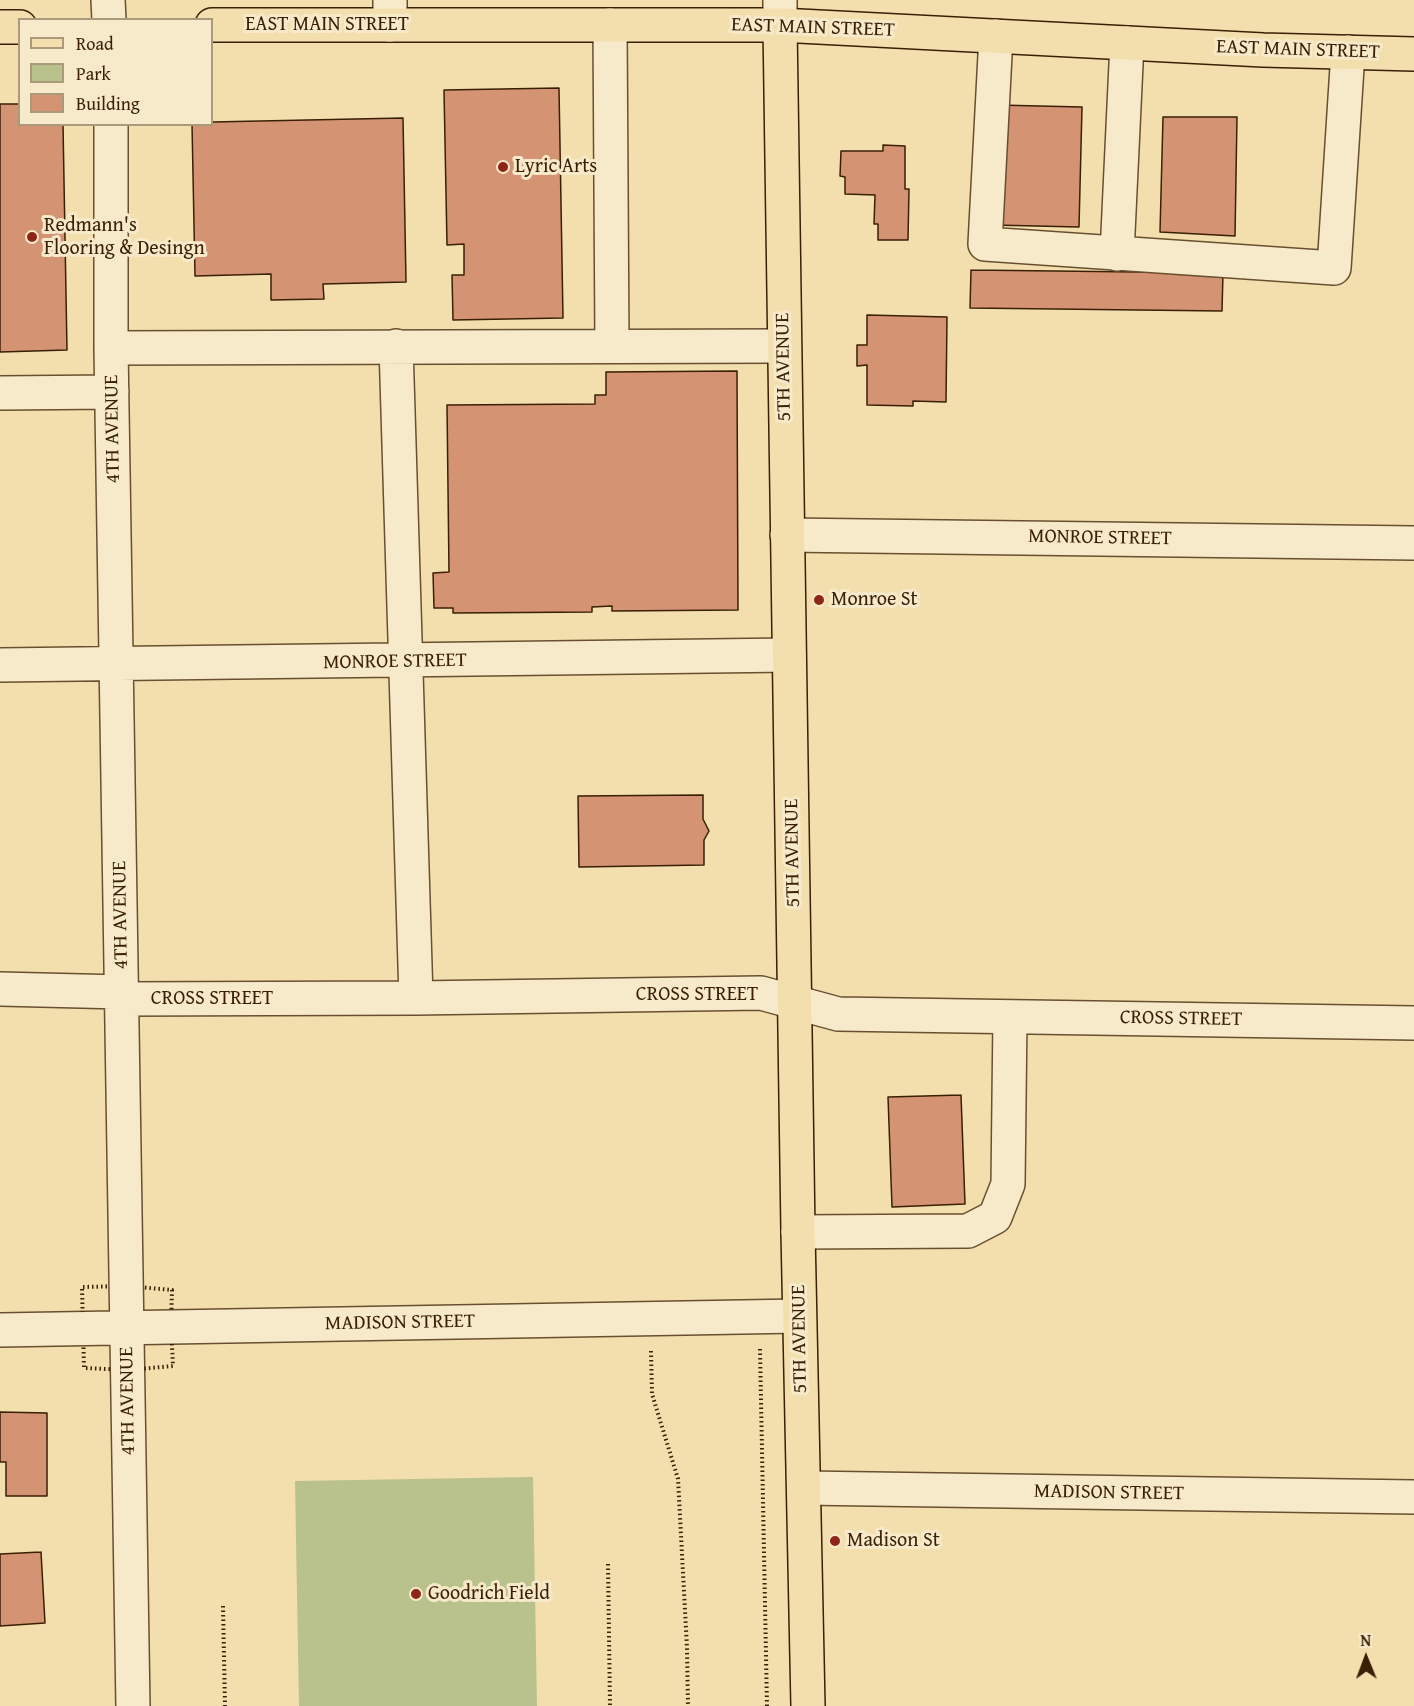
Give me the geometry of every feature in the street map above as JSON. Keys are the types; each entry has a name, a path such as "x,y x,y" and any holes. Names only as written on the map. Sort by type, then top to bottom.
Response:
{"main road":[{"name":"EAST MAIN STREET","path":"213,25 390,13 610,25 780,12 996,36 1414,54"},
{"name":"5TH AVENUE","path":"780,12 783,346 808,1706"},
{"path":"0,27 18,27"}],"street":[{"path":"108,0 109,18"},
{"path":"610,25 612,346"},
{"path":"996,36 985,244 1334,268 1348,52"},
{"path":"1117,254 1127,43"},
{"name":"4TH AVENUE","path":"111,126 111,348 133,1706"},
{"path":"396,346 416,998"},
{"path":"111,348 783,346"},
{"path":"0,393 112,392"},
{"name":"MONROE STREET","path":"787,535 1414,543"},
{"name":"MONROE STREET","path":"0,665 404,662 789,655"},
{"name":"CROSS STREET","path":"0,990 122,995 416,998 761,993 838,1014 1414,1023"},
{"path":"798,1232 968,1231 995,1217 1008,1184 1010,1017"},
{"name":"MADISON STREET","path":"0,1330 800,1316"},
{"name":"MADISON STREET","path":"804,1488 1414,1497"}],"path":[{"path":"651,1342 652,1394 678,1479 688,1706"},
{"path":"760,1348 767,1706"},
{"path":"608,1564 610,1706"},
{"path":"224,1606 225,1706"}],"green space":[{"name":"Goodrich Field","path":"533,1477 537,1706 299,1706 295,1481"}],"building":[{"name":"Lyric Arts","path":"559,88 563,318 453,320 452,275 464,275 464,244 447,245 444,90"},
{"name":"Redmann's Flooring & Desingn","path":"0,104 18,104 18,126 63,126 67,350 0,352"},
{"path":"997,105 1082,107 1079,227 993,225"},
{"path":"1163,117 1237,117 1235,236 1160,232"},
{"path":"403,118 406,282 323,284 324,299 271,300 271,274 195,276 192,126 213,126 213,122"},
{"path":"883,145 905,146 905,189 909,189 908,240 878,240 878,224 874,224 875,195 845,194 845,177 840,176 841,151 883,151"},
{"path":"971,270 1223,273 1222,311 970,308"},
{"path":"867,315 947,317 946,402 913,401 913,406 867,405 867,365 857,366 857,345 867,345"},
{"path":"737,371 738,610 612,611 612,606 592,607 592,612 453,613 453,608 434,608 433,573 449,572 447,405 595,404 595,395 606,395 606,372"},
{"path":"703,795 703,819 709,831 704,840 704,865 579,867 578,796"},
{"path":"961,1095 965,1204 892,1207 888,1097"},
{"path":"0,1412 47,1413 47,1496 6,1496 6,1462 0,1462"},
{"path":"41,1552 45,1623 0,1626 0,1554"}],"place":[{"name":"Lyric Arts","path":"503,167"},
{"name":"Redmann's Flooring & Desingn","path":"32,237"},
{"name":"Monroe St","path":"819,600"},
{"name":"Madison St","path":"835,1541"},
{"name":"Goodrich Field","path":"416,1594"}]}
